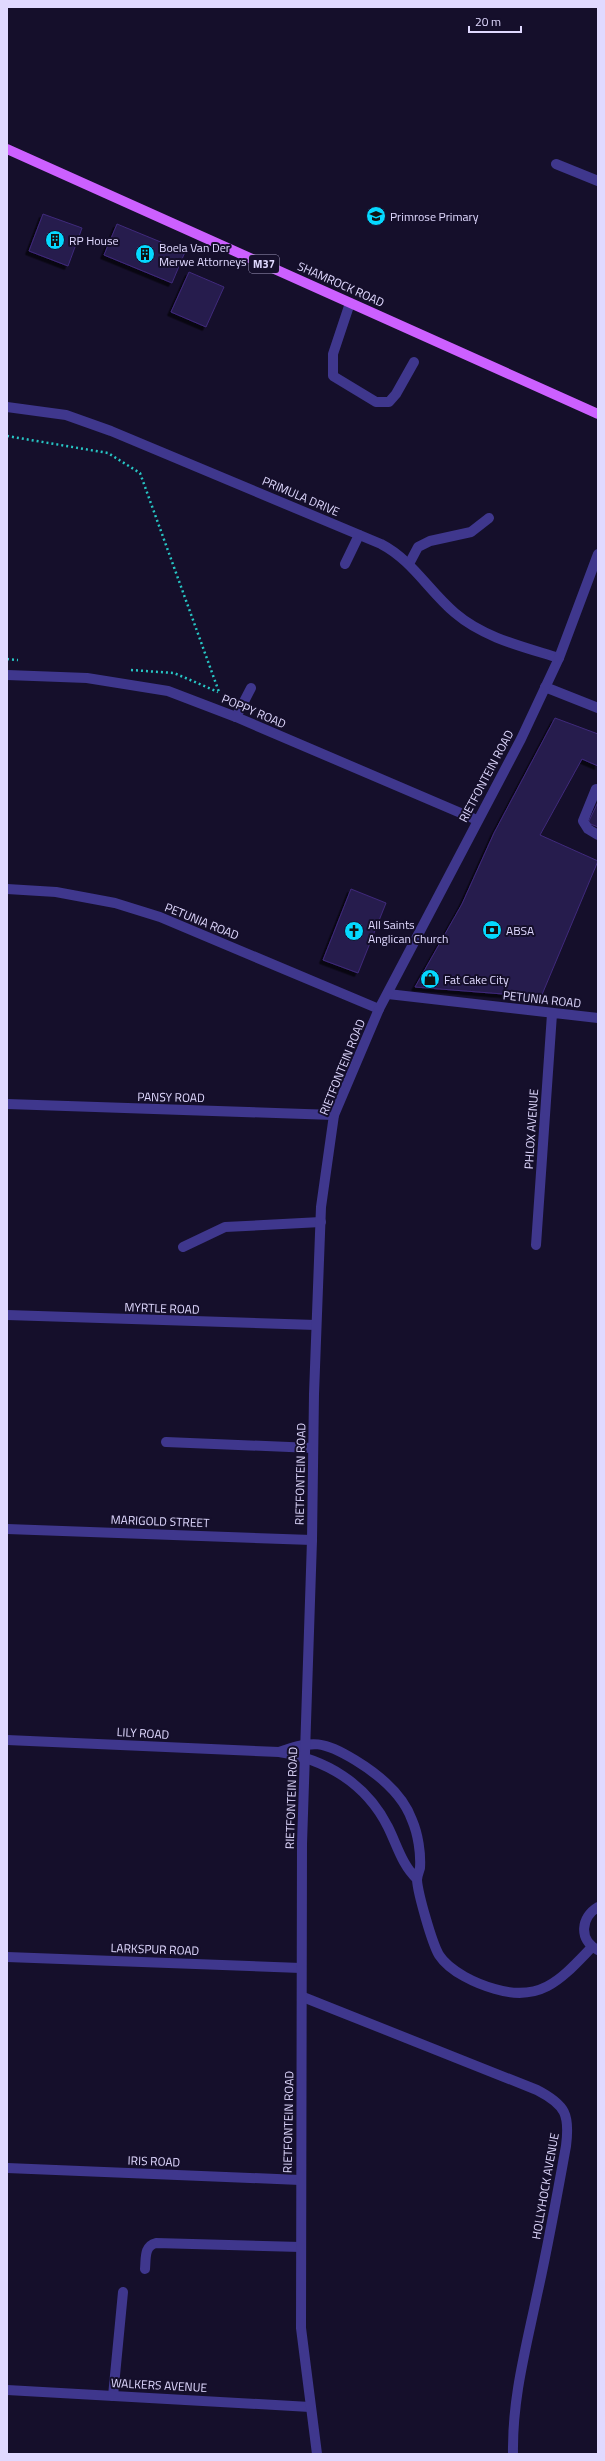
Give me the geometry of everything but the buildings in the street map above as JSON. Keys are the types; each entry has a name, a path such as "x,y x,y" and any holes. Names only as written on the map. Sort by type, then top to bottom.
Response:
{"main road":[{"name":"SHAMROCK ROAD","path":"7,148 598,414"}],"street":[{"path":"556,164 598,181"},
{"path":"350,303 333,354 333,376 376,402 389,402 396,394 414,362"},
{"name":"PRIMULA DRIVE","path":"7,407 66,415 111,431 394,551 409,564 454,613 469,624 509,642 559,658"},
{"path":"409,564 418,547 430,541 472,532 489,518"},
{"path":"345,564 359,536"},
{"name":"RIETFONTEIN ROAD","path":"317,2454 301,2328 300,2180 303,1997 301,1968 304,1756 306,1743 307,1641 312,1540 316,1325 321,1222 334,1115 379,1009 521,738 559,658 598,556"},
{"name":"POPPY ROAD","path":"7,674 87,678 134,684 168,691 236,717 478,820"},
{"path":"545,687 598,708"},
{"path":"236,717 251,688"},
{"path":"596,789 583,820 588,829 598,835"},
{"name":"PETUNIA ROAD","path":"7,889 56,892 114,903 160,917 379,1009"},
{"name":"PETUNIA ROAD","path":"388,994 552,1014 598,1018"},
{"name":"PHLOX AVENUE","path":"536,1246 552,1014"},
{"name":"PANSY ROAD","path":"7,1104 334,1115"},
{"path":"183,1247 225,1227 321,1222"},
{"name":"MYRTLE ROAD","path":"7,1315 316,1325"},
{"path":"166,1442 313,1448"},
{"name":"MARIGOLD STREET","path":"7,1528 312,1540"},
{"name":"LILY ROAD","path":"7,1740 279,1752 304,1756 350,1780 360,1790 387,1825 404,1864 417,1879"},
{"path":"306,1743 321,1744 336,1749 380,1777 408,1809 416,1831 420,1857 417,1879 426,1916 439,1955 462,1974 487,1987 510,1994 541,1991 567,1973 595,1948 586,1940 583,1930 585,1920 590,1912 598,1907"},
{"name":"LILY ROAD","path":"279,1752 306,1743"},
{"name":"LARKSPUR ROAD","path":"7,1957 301,1968"},
{"name":"HOLLYHOCK AVENUE","path":"303,1997 537,2090 559,2104 565,2112 569,2126 566,2146 537,2296 518,2378 514,2414 513,2454"},
{"name":"IRIS ROAD","path":"7,2168 300,2180"},
{"path":"145,2269 146,2249 156,2243 301,2247"},
{"path":"113,2396 122,2292"},
{"name":"WALKERS AVENUE","path":"7,2390 310,2407"}],"path":[{"path":"7,436 108,453 140,473 218,692"}],"place":[{"name":"Primrose Primary","path":"376,216"},
{"name":"RP House","path":"55,240"},
{"name":"Boela Van Der Merwe Attorneys","path":"145,254"},
{"name":"ABSA","path":"492,930"},
{"name":"All Saints Anglican Church","path":"354,931"},
{"name":"Fat Cake City","path":"430,979"}]}
